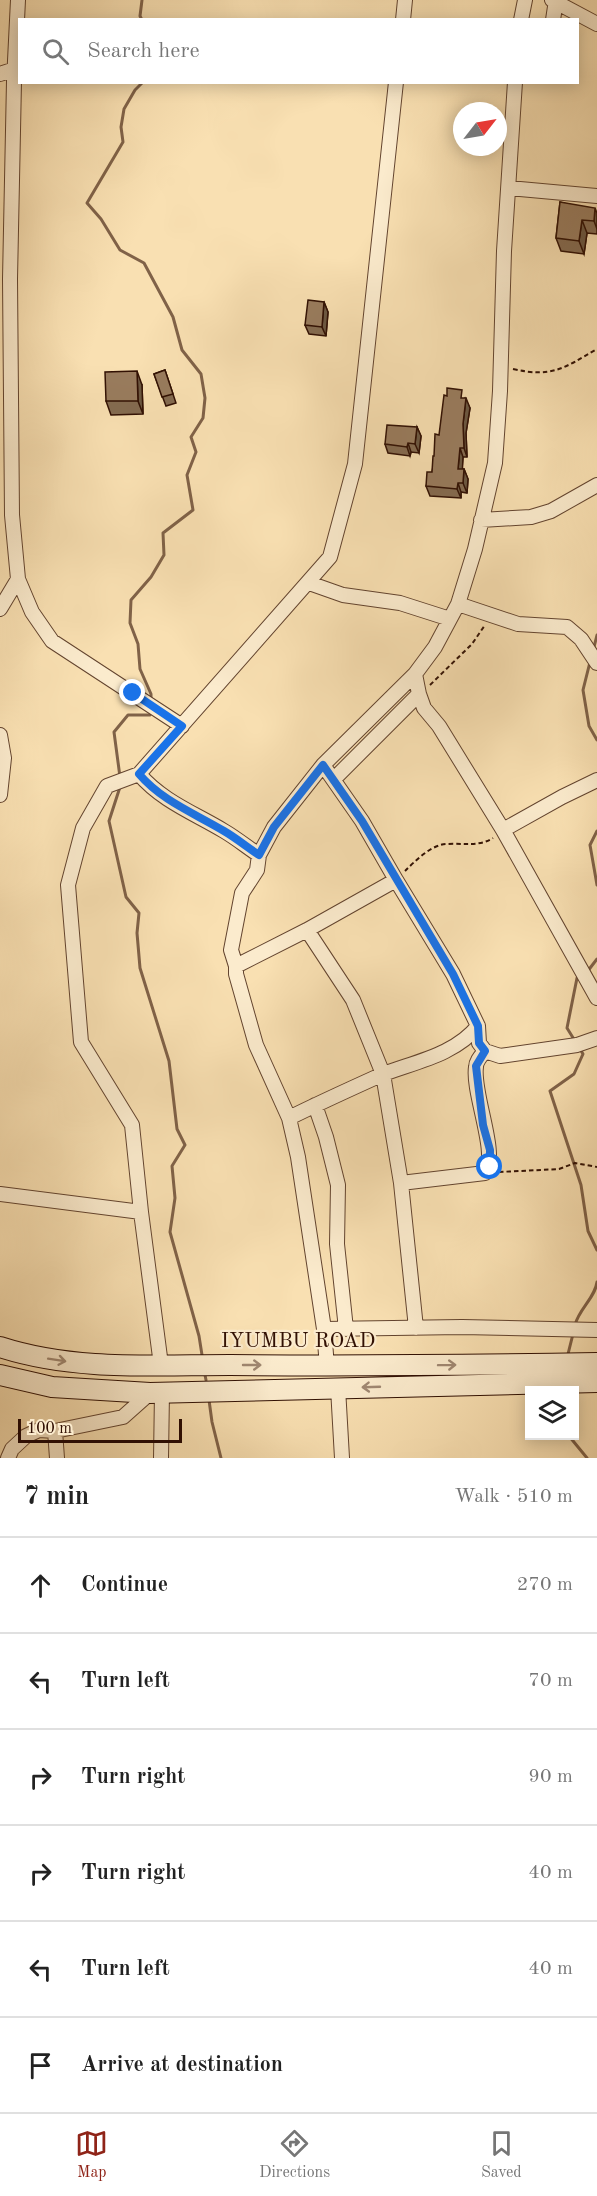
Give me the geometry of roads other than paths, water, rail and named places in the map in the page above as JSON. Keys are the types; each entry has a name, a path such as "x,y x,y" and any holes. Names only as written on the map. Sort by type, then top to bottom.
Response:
{"main road":[{"name":"IYUMBU ROAD","path":"0,1347 25,1355 83,1364 327,1366 597,1363"},
{"path":"0,1375 52,1387 156,1393 597,1382"}],"street":[{"path":"18,0 10,279 12,515 18,579 32,612 52,641 182,726"},
{"path":"403,18 405,0"},
{"path":"521,18 525,0"},
{"path":"553,18 554,0 597,24"},
{"path":"0,74 15,69"},
{"path":"161,1365 132,1125 81,1042 68,885 83,828 107,786 139,774 330,557 354,464 396,84"},
{"path":"327,1366 324,1329 298,1157 289,1118 256,1044 236,974 231,950 233,934 242,893 257,870 259,855 274,827 323,765 415,674 435,647 458,604 475,549 495,463 501,367 504,251 515,84"},
{"path":"509,188 597,196"},
{"path":"481,520 531,517 551,511 597,485"},
{"path":"0,609 18,579"},
{"path":"309,583 343,595 400,603 450,619"},
{"path":"458,604 518,624 567,627 580,639 597,663"},
{"path":"415,674 424,708 439,726 503,830 597,998"},
{"path":"334,779 419,694"},
{"path":"0,735 4,758 0,795"},
{"path":"323,765 334,779 453,974 478,1026 479,1043 485,1051 500,1056 577,1044 597,1038"},
{"path":"139,774 150,787 172,803 224,830 259,855"},
{"path":"503,830 597,780"},
{"path":"236,966 307,930 396,880"},
{"path":"307,930 353,1000 383,1074 401,1183 416,1328"},
{"path":"289,1118 383,1074 437,1055 470,1036 478,1026"},
{"path":"401,1183 485,1173 490,1167 490,1150 483,1125 476,1066 485,1051"},
{"path":"315,1105 338,1185 337,1244 345,1329"},
{"path":"0,1194 141,1212"},
{"path":"324,1329 597,1330"},
{"path":"338,1388 342,1458"},
{"path":"8,1458 12,1449 26,1436 39,1430 55,1431 123,1417 156,1393"},
{"path":"156,1393 161,1458"},
{"path":"55,1431 57,1458"}],"waterway":[{"path":"141,18 142,0"},
{"path":"141,84 124,109 121,127 123,142 87,203 101,219 120,250 144,263 173,317 182,350 201,374 205,398 203,418 191,437 196,452 187,475 193,510 163,533 164,555 151,577 131,600 130,623 138,644 140,669 151,694 151,700"},
{"path":"594,647 597,635"},
{"path":"590,662 583,690 589,726 597,740"},
{"path":"120,777 114,732 128,715 150,715 151,710"},
{"path":"120,787 109,821 126,897 139,913 137,933 140,968 169,1061 177,1129 185,1145 172,1166 175,1198 170,1232 199,1336 202,1355"},
{"path":"597,831 590,845 597,885"},
{"path":"587,972 597,959"},
{"path":"575,1041 567,1028 577,978 580,977"},
{"path":"580,1049 583,1054 574,1074 550,1091 581,1185 588,1231 597,1250"},
{"path":"575,1325 596,1288 597,1282"},
{"path":"568,1354 573,1334"},
{"path":"205,1375 206,1380"},
{"path":"209,1400 221,1458"},
{"path":"572,1440 587,1458"}]}
